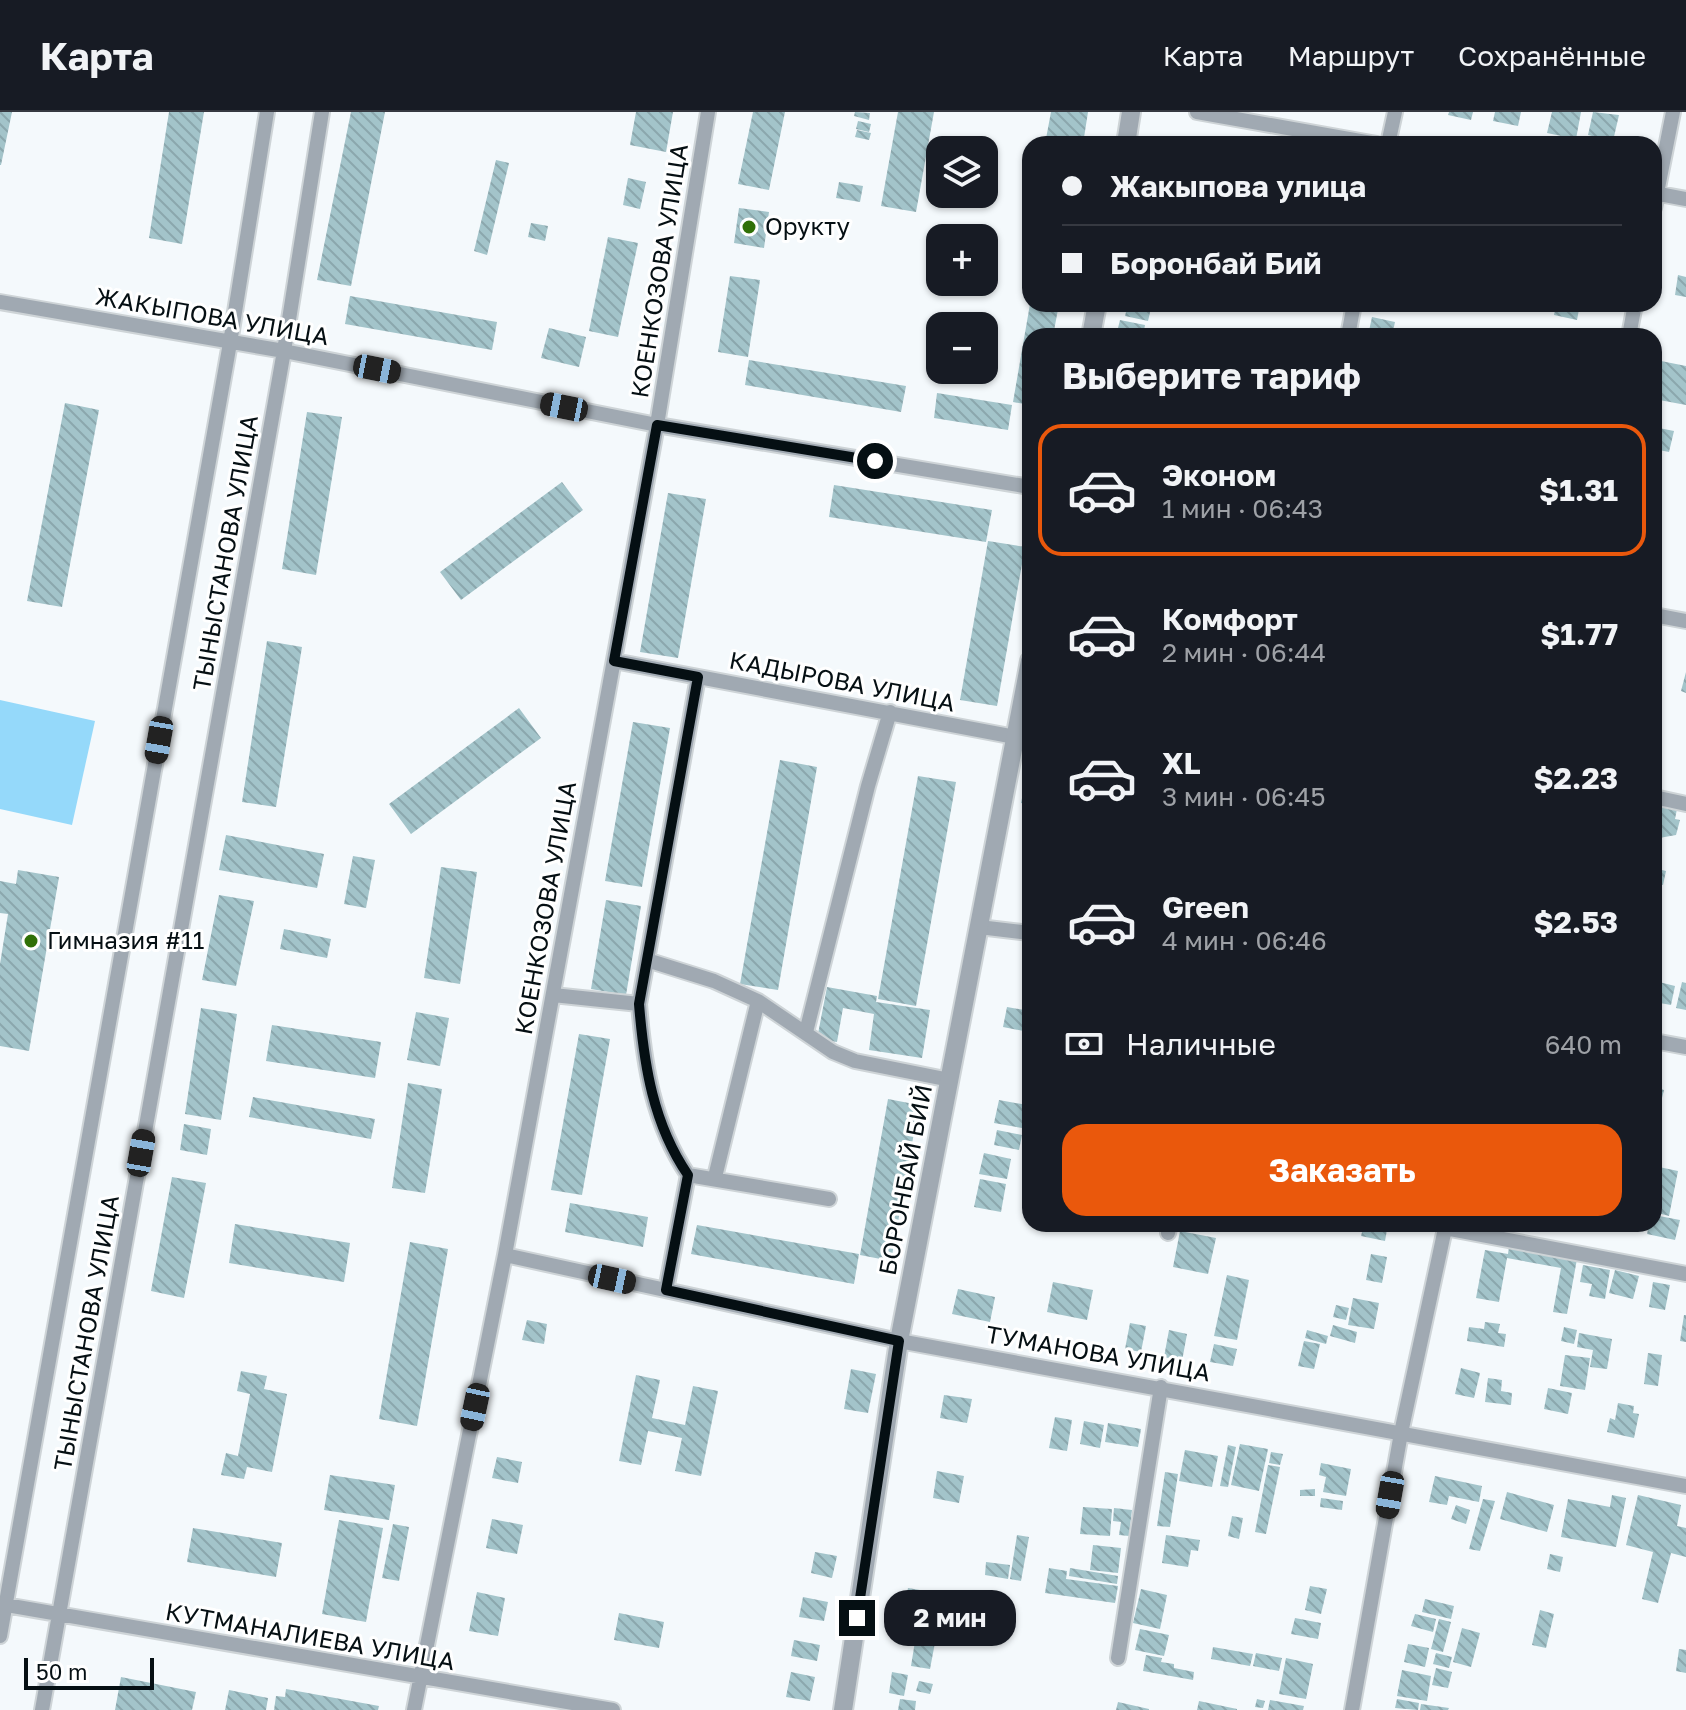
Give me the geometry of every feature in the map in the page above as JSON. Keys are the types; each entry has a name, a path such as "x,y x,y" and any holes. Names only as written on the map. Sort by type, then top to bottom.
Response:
{"street":[{"name":"ТЫНЫСТАНОВА УЛИЦА","path":"0,1636 3,1605 230,343 267,112"},
{"name":"ТЫНЫСТАНОВА УЛИЦА","path":"42,1710 284,351 322,112"},
{"name":"КОЕНКОЗОВА УЛИЦА","path":"414,1710 505,1255 553,995 657,425 708,112"},
{"path":"1127,136 1131,112"},
{"path":"1197,112 1332,136"},
{"path":"1390,136 1395,112"},
{"path":"1662,165 1673,112"},
{"path":"1662,199 1686,199"},
{"name":"ЖАКЫПОВА УЛИЦА","path":"0,302 284,351 657,425 1022,486"},
{"path":"1662,616 1686,621"},
{"name":"КАДЫРОВА УЛИЦА","path":"614,661 1015,737"},
{"path":"666,1290 688,1175 674,1154 655,1110 643,1049 639,1004 698,677"},
{"name":"БОРОНБАЙ БИЙ","path":"843,1710 899,1341 1022,702"},
{"path":"806,1032 868,786 890,712"},
{"path":"1662,799 1686,804"},
{"path":"979,927 1022,932"},
{"path":"647,960 714,981 758,1001 833,1052 855,1061 950,1080"},
{"path":"553,995 639,1004"},
{"path":"715,1177 758,1001"},
{"path":"1662,1042 1686,1047"},
{"path":"688,1175 715,1177 829,1199"},
{"path":"1352,1710 1401,1433 1444,1232"},
{"path":"1475,1232 1686,1274"},
{"name":"ТУМАНОВА УЛИЦА","path":"505,1255 899,1341 1686,1486"},
{"path":"1118,1658 1161,1387"},
{"name":"КУТМАНАЛИЕВА УЛИЦА","path":"3,1605 613,1710"}],"shaded area":[{"path":"0,700 95,721 72,825 0,809"}],"building":[{"path":"0,112 12,112 1,165 0,165"},
{"path":"169,112 204,112 182,244 149,238"},
{"path":"351,112 385,112 351,286 317,280"},
{"path":"636,112 673,112 666,152 630,145"},
{"path":"753,112 785,112 769,190 738,184"},
{"path":"855,112 870,113 869,120 854,116"},
{"path":"898,112 934,112 930,136 926,136 926,156 916,212 881,206"},
{"path":"1051,112 1088,112 1084,136 1046,136"},
{"path":"1449,112 1473,112 1471,120 1448,115"},
{"path":"1495,112 1521,112 1518,126 1493,121"},
{"path":"1552,112 1581,112 1577,136 1547,133"},
{"path":"1593,112 1619,115 1614,136 1588,135"},
{"path":"858,121 871,124 869,132 856,129"},
{"path":"857,130 871,133 869,140 855,137"},
{"path":"496,160 509,163 487,255 474,251"},
{"path":"628,178 646,182 640,209 623,205"},
{"path":"839,182 863,186 860,202 836,198"},
{"path":"739,208 769,212 764,248 734,243"},
{"path":"531,223 548,226 545,241 528,237"},
{"path":"608,237 638,243 618,337 589,331"},
{"path":"1678,275 1686,277 1686,297 1675,295"},
{"path":"730,276 760,280 748,357 718,352"},
{"path":"350,296 497,322 492,350 345,324"},
{"path":"1029,312 1058,312 1054,328 1026,328"},
{"path":"1126,312 1150,312 1148,321 1125,316"},
{"path":"1555,312 1578,312 1577,320 1554,315"},
{"path":"1372,317 1395,322 1394,328 1370,328"},
{"path":"1120,320 1145,325 1144,328 1118,328"},
{"path":"549,328 586,337 579,367 541,358"},
{"path":"1022,350 1022,404 1013,402"},
{"path":"749,360 906,386 901,412 745,385"},
{"path":"1662,361 1686,366 1686,405 1662,400"},
{"path":"937,393 1012,405 1008,430 934,418"},
{"path":"65,403 99,410 62,607 27,601"},
{"path":"307,412 342,417 316,575 282,569"},
{"path":"1662,429 1674,431 1669,452 1662,451"},
{"path":"562,482 583,510 461,600 440,572"},
{"path":"834,485 992,510 986,542 829,517"},
{"path":"668,493 706,499 678,658 640,652"},
{"path":"988,541 1022,547 1022,564 997,706 960,700"},
{"path":"267,641 302,647 276,807 242,802"},
{"path":"1686,672 1686,693 1681,691"},
{"path":"519,708 541,738 411,834 389,804"},
{"path":"633,722 670,728 642,887 605,881"},
{"path":"780,760 817,767 778,990 740,984"},
{"path":"918,776 956,782 916,1006 878,999"},
{"path":"1662,807 1677,809 1675,819 1680,820 1676,835 1662,837"},
{"path":"226,835 324,854 317,888 219,870"},
{"path":"353,856 375,860 366,908 344,904"},
{"path":"441,867 477,872 460,984 424,978"},
{"path":"18,870 59,877 29,1051 0,1046 0,964 8,914 0,913 0,881 16,884"},
{"path":"219,895 254,901 236,986 202,980"},
{"path":"606,900 641,906 626,995 591,989"},
{"path":"284,929 331,939 327,958 280,949"},
{"path":"1682,982 1686,983 1686,1010 1676,1008"},
{"path":"1662,983 1675,986 1671,1005 1662,1003"},
{"path":"827,987 877,996 876,1002 930,1010 922,1058 869,1050 874,1014 843,1008 837,1042 817,1039"},
{"path":"1007,1007 1022,1010 1022,1031 1003,1027"},
{"path":"201,1008 237,1014 221,1120 185,1114"},
{"path":"416,1012 449,1018 440,1066 407,1060"},
{"path":"272,1025 381,1042 375,1078 266,1061"},
{"path":"579,1034 610,1039 582,1195 551,1190"},
{"path":"408,1083 442,1089 425,1193 392,1188"},
{"path":"253,1097 375,1119 371,1139 249,1117"},
{"path":"888,1099 919,1105 891,1261 860,1255"},
{"path":"999,1100 1022,1104 1022,1128 994,1123"},
{"path":"184,1124 211,1129 207,1155 180,1150"},
{"path":"997,1130 1022,1135 1019,1150 994,1145"},
{"path":"984,1153 1011,1159 1007,1179 979,1174"},
{"path":"1662,1168 1678,1171 1669,1216 1662,1214"},
{"path":"172,1177 206,1183 184,1298 151,1291"},
{"path":"980,1179 1006,1184 1001,1212 974,1207"},
{"path":"570,1203 648,1217 643,1247 565,1232"},
{"path":"1662,1217 1680,1220 1675,1240 1647,1234 1662,1232"},
{"path":"235,1224 350,1243 344,1282 229,1263"},
{"path":"697,1225 859,1254 854,1284 691,1254"},
{"path":"1180,1232 1216,1238 1208,1274 1173,1267"},
{"path":"1362,1232 1387,1232 1385,1241 1361,1236"},
{"path":"410,1242 448,1249 417,1426 379,1419"},
{"path":"1509,1246 1577,1259 1567,1314 1553,1312 1561,1268 1507,1258 1499,1302 1476,1298 1485,1250 1508,1254"},
{"path":"1371,1254 1387,1257 1382,1283 1366,1280"},
{"path":"1583,1265 1610,1270 1605,1299 1589,1296 1592,1284 1580,1282"},
{"path":"1615,1270 1639,1276 1633,1299 1609,1293"},
{"path":"1227,1275 1249,1280 1237,1340 1214,1336"},
{"path":"1053,1282 1093,1290 1087,1320 1047,1312"},
{"path":"1653,1282 1670,1285 1665,1310 1649,1307"},
{"path":"958,1289 995,1297 990,1322 952,1314"},
{"path":"1353,1298 1379,1303 1374,1329 1348,1325"},
{"path":"1336,1305 1349,1308 1346,1320 1333,1317"},
{"path":"1686,1315 1686,1342 1680,1341"},
{"path":"527,1320 547,1324 544,1344 522,1340"},
{"path":"1485,1322 1500,1324 1498,1333 1506,1334 1504,1347 1467,1341 1469,1327 1484,1329"},
{"path":"1130,1323 1146,1326 1141,1352 1125,1349"},
{"path":"1333,1325 1357,1332 1355,1343 1330,1336"},
{"path":"1564,1327 1577,1330 1574,1344 1561,1341"},
{"path":"1169,1330 1187,1334 1182,1361 1164,1357"},
{"path":"1307,1330 1328,1336 1326,1344 1305,1338"},
{"path":"1579,1333 1612,1339 1607,1369 1590,1367 1593,1350 1577,1347"},
{"path":"1304,1341 1320,1344 1314,1369 1298,1366"},
{"path":"1214,1344 1237,1349 1233,1366 1210,1362"},
{"path":"1648,1353 1662,1355 1658,1386 1644,1384"},
{"path":"1565,1355 1590,1358 1585,1390 1560,1386"},
{"path":"1461,1368 1480,1373 1474,1398 1455,1394"},
{"path":"851,1369 876,1374 868,1413 844,1409"},
{"path":"241,1371 267,1376 264,1389 287,1394 272,1472 247,1467 244,1479 221,1475 226,1453 238,1456 250,1394 237,1391"},
{"path":"636,1375 660,1380 652,1418 685,1425 693,1386 718,1391 701,1476 675,1471 682,1438 648,1431 641,1465 619,1461"},
{"path":"1488,1378 1502,1380 1501,1391 1512,1393 1511,1405 1485,1402"},
{"path":"1548,1388 1572,1393 1568,1414 1544,1409"},
{"path":"944,1395 972,1399 967,1423 940,1418"},
{"path":"1618,1403 1634,1406 1633,1413 1639,1414 1634,1438 1607,1432 1610,1418 1615,1420"},
{"path":"1055,1417 1072,1420 1067,1451 1049,1448"},
{"path":"1084,1421 1104,1425 1100,1448 1080,1444"},
{"path":"1108,1423 1141,1429 1138,1447 1105,1442"},
{"path":"1240,1444 1268,1449 1259,1491 1231,1485"},
{"path":"1228,1445 1236,1447 1228,1487 1220,1486"},
{"path":"1185,1450 1218,1456 1212,1487 1179,1481"},
{"path":"1271,1452 1283,1454 1280,1465 1269,1463"},
{"path":"497,1457 522,1462 518,1483 492,1478"},
{"path":"1321,1463 1351,1469 1346,1496 1323,1492 1326,1477 1319,1475"},
{"path":"1268,1465 1280,1467 1266,1534 1255,1532"},
{"path":"937,1471 964,1476 959,1503 933,1498"},
{"path":"1165,1472 1178,1474 1170,1527 1157,1526"},
{"path":"330,1475 395,1485 389,1520 324,1510"},
{"path":"1435,1476 1482,1486 1479,1502 1449,1496 1447,1505 1429,1502"},
{"path":"1315,1489 1315,1496 1300,1496 1300,1490"},
{"path":"1507,1492 1554,1505 1547,1532 1500,1519"},
{"path":"1612,1495 1626,1498 1616,1547 1561,1537 1568,1499 1610,1507"},
{"path":"1638,1495 1681,1505 1677,1526 1686,1528 1686,1557 1671,1553 1658,1603 1642,1599 1653,1552 1626,1545"},
{"path":"1321,1498 1343,1501 1342,1510 1320,1507"},
{"path":"1483,1499 1495,1501 1480,1551 1469,1549"},
{"path":"1456,1505 1470,1510 1466,1524 1451,1519"},
{"path":"1083,1507 1112,1509 1110,1536 1080,1534"},
{"path":"1114,1508 1132,1510 1129,1536 1119,1535 1121,1522 1113,1521"},
{"path":"1232,1516 1243,1518 1239,1539 1228,1536"},
{"path":"492,1519 523,1525 517,1554 486,1548"},
{"path":"339,1520 383,1528 366,1622 322,1614"},
{"path":"393,1524 409,1527 399,1581 382,1578"},
{"path":"193,1528 282,1543 276,1577 187,1562"},
{"path":"1017,1535 1029,1537 1021,1581 1010,1579"},
{"path":"1166,1535 1200,1540 1198,1551 1191,1550 1188,1567 1162,1563"},
{"path":"1093,1545 1121,1548 1118,1573 1090,1570"},
{"path":"815,1552 837,1556 832,1578 811,1573"},
{"path":"1550,1554 1563,1557 1560,1572 1547,1569"},
{"path":"986,1562 1010,1565 1008,1579 985,1575"},
{"path":"1049,1568 1067,1571 1066,1579 1118,1586 1115,1603 1045,1593"},
{"path":"1070,1568 1118,1576 1117,1584 1069,1576"},
{"path":"1310,1586 1327,1589 1321,1614 1305,1610"},
{"path":"908,1588 938,1593 933,1619 903,1614"},
{"path":"1141,1589 1167,1595 1160,1629 1133,1623"},
{"path":"477,1592 505,1598 498,1636 469,1631"},
{"path":"803,1597 828,1602 824,1621 799,1617"},
{"path":"1425,1599 1454,1606 1451,1619 1422,1612"},
{"path":"1540,1610 1554,1614 1546,1648 1532,1645"},
{"path":"619,1613 664,1622 659,1648 614,1640"},
{"path":"1415,1614 1436,1619 1433,1632 1411,1626"},
{"path":"1295,1618 1321,1623 1318,1639 1291,1634"},
{"path":"1439,1619 1451,1622 1443,1652 1431,1649"},
{"path":"1462,1628 1480,1633 1471,1667 1453,1662"},
{"path":"917,1629 937,1632 930,1669 911,1666"},
{"path":"1140,1629 1169,1635 1164,1656 1135,1650"},
{"path":"794,1640 820,1645 817,1661 791,1656"},
{"path":"1408,1644 1429,1648 1425,1667 1404,1662"},
{"path":"1213,1647 1253,1654 1250,1666 1211,1659"},
{"path":"1679,1649 1686,1650 1686,1673 1676,1671"},
{"path":"1256,1653 1282,1658 1279,1671 1253,1666"},
{"path":"1436,1653 1452,1657 1449,1668 1433,1664"},
{"path":"1146,1655 1162,1658 1161,1662 1174,1664 1174,1668 1194,1672 1193,1680 1143,1671"},
{"path":"1286,1658 1313,1664 1306,1699 1279,1694"},
{"path":"1436,1668 1452,1672 1448,1688 1432,1685"},
{"path":"1402,1670 1431,1676 1427,1701 1397,1696"},
{"path":"791,1672 815,1677 810,1701 786,1697"},
{"path":"892,1672 908,1675 904,1696 889,1693"},
{"path":"121,1677 196,1692 192,1710 115,1710"},
{"path":"919,1681 933,1684 930,1694 916,1691"},
{"path":"286,1689 379,1706 378,1710 274,1710 276,1696 285,1697"},
{"path":"229,1690 268,1698 266,1710 225,1710"},
{"path":"900,1699 916,1701 915,1710 898,1710"},
{"path":"1257,1699 1265,1701 1263,1708 1255,1707"},
{"path":"1397,1699 1419,1703 1418,1710 1395,1708"},
{"path":"1270,1700 1304,1706 1303,1710 1268,1710"},
{"path":"1199,1701 1237,1709 1237,1710 1197,1710"},
{"path":"1118,1702 1149,1709 1149,1710 1116,1710"},
{"path":"1421,1704 1449,1708 1420,1710"}],"place":[{"name":"Орукту","path":"749,227"},
{"name":"Гимназия #11","path":"31,941"}],"route":[{"path":"857,1618 899,1341 666,1290 688,1175 674,1154 655,1110 643,1049 639,1004 698,677 614,661 657,425 875,461"}]}
